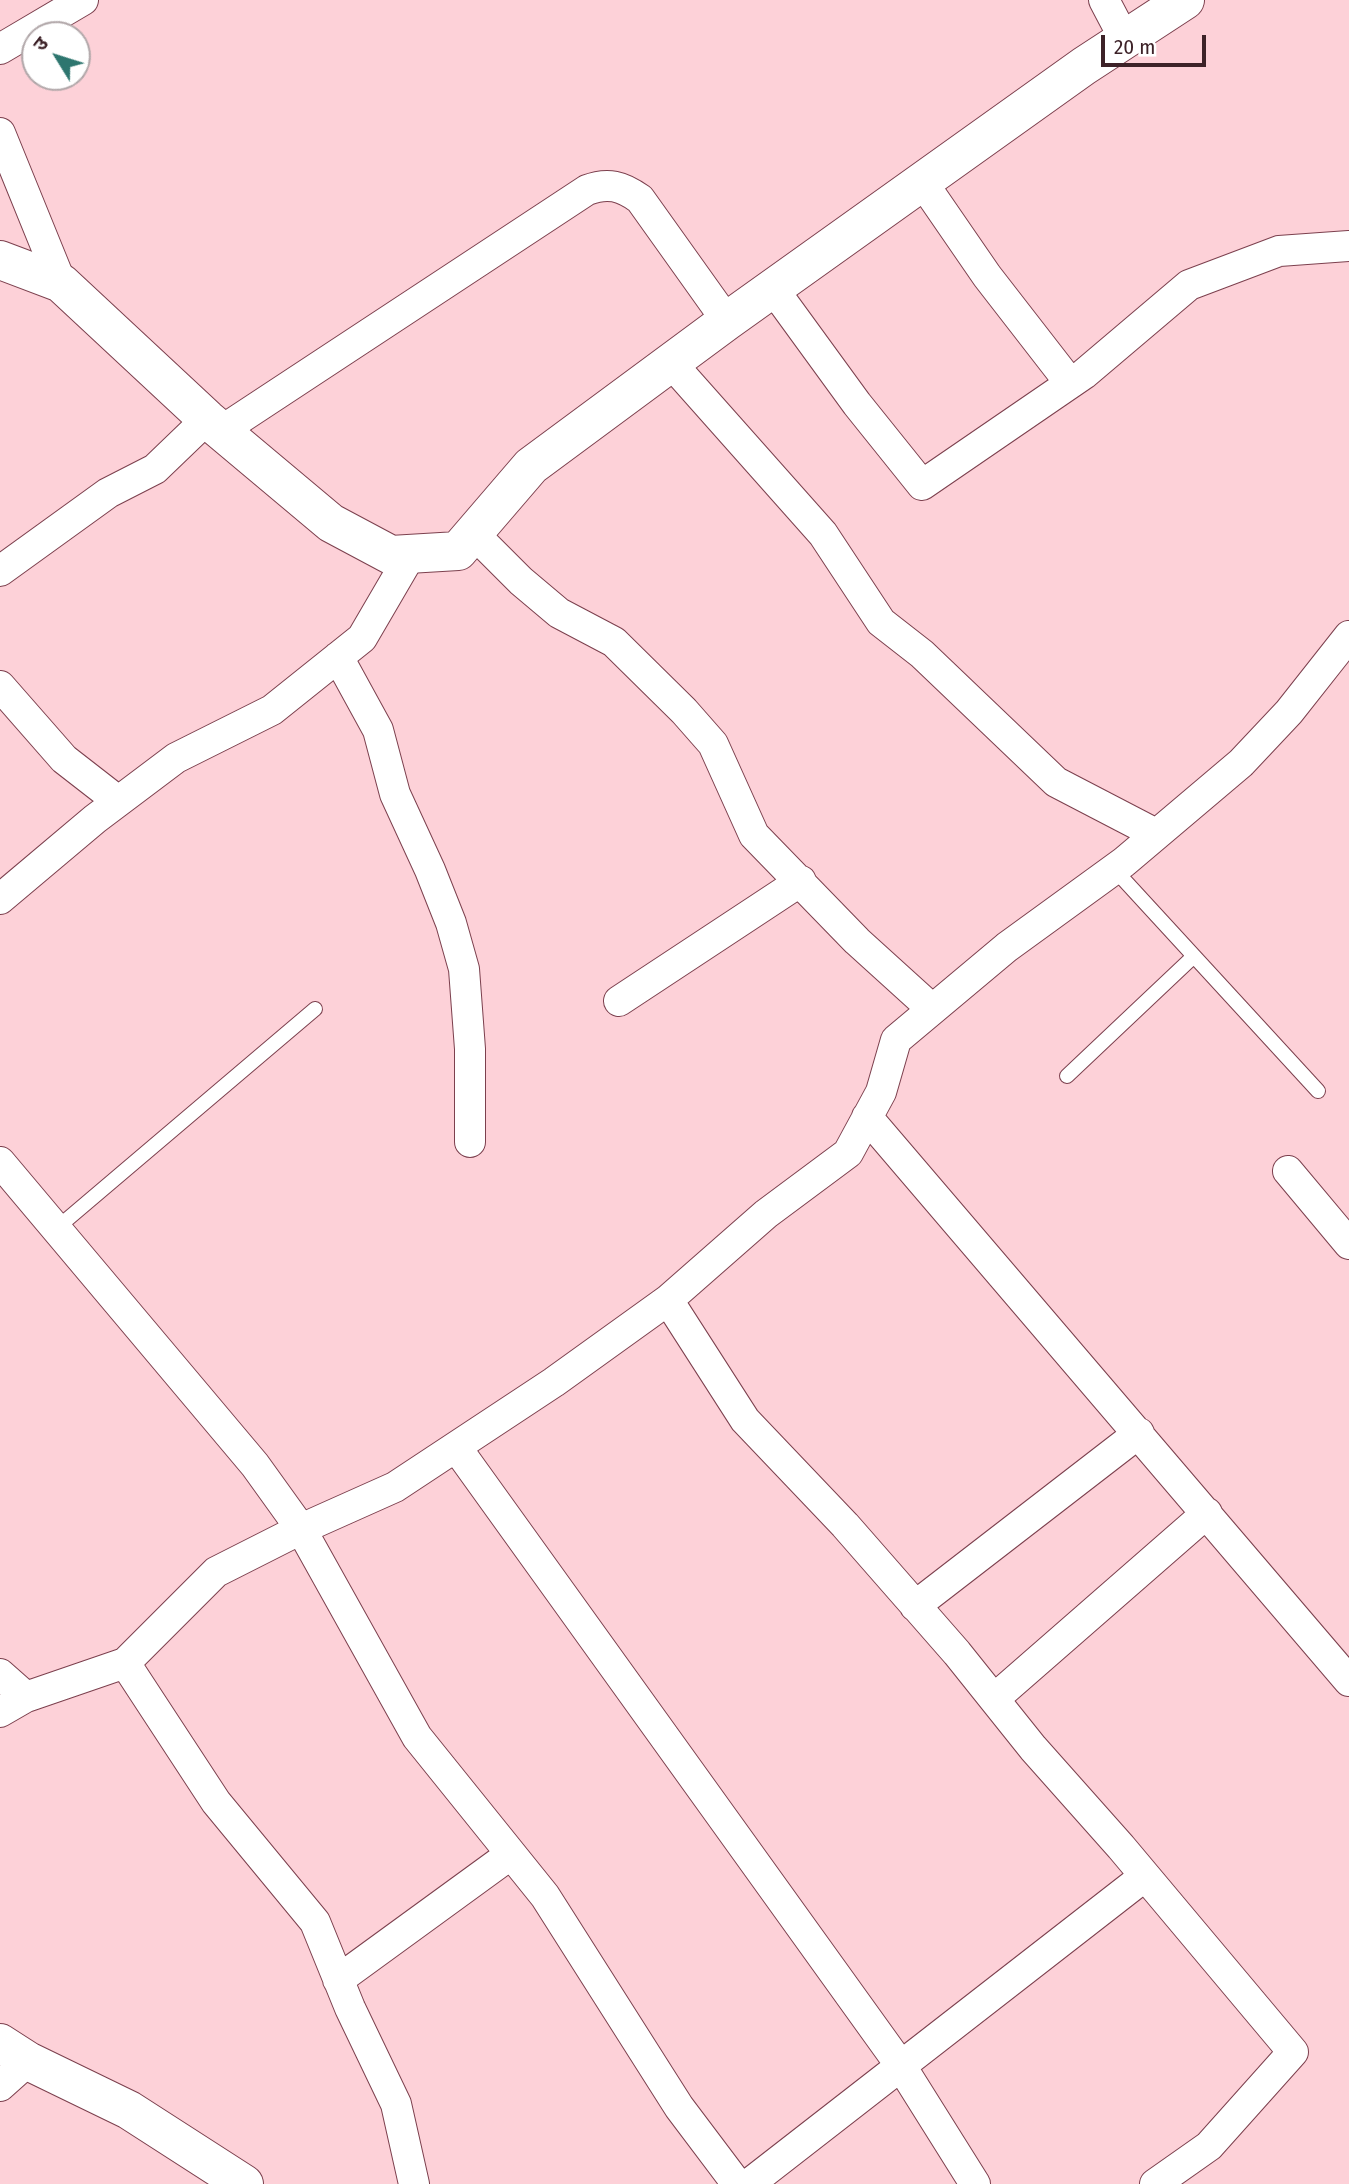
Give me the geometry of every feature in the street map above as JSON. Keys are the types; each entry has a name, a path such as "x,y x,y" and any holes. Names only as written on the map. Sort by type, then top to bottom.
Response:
{"street":[{"path":"0,48 83,0"},
{"path":"1104,0 1125,40"},
{"path":"0,260 61,283 214,425 331,523 391,555 458,551 531,466 727,321 1185,0"},
{"path":"0,133 61,283"},
{"path":"923,183 987,276 1070,383"},
{"path":"0,571 108,493 155,469 214,425 587,190 601,184 627,190 640,199 727,321"},
{"path":"774,290 857,404 922,485 1070,383 1189,285 1279,251 1349,246"},
{"path":"671,363 823,534 881,622 922,654 1056,782 1156,834"},
{"path":"474,534 521,581 559,613 614,642 684,711 712,744 754,835 802,881 857,941 932,1009"},
{"path":"0,899 118,801 176,758 272,710 362,638 411,554"},
{"path":"0,1712 26,1698 125,1664 216,1572 301,1529 395,1487 554,1382 668,1300 766,1214 848,1153 881,1092 896,1040 1007,947 1114,869 1241,763 1289,712 1349,636"},
{"path":"338,657 377,730 395,794 430,870 464,969 470,1142"},
{"path":"0,686 64,759 118,801"},
{"path":"619,1001 802,881"},
{"path":"867,1117 1349,1681"},
{"path":"0,1162 256,1465 301,1529 417,1737 545,1896 679,2107 737,2184"},
{"path":"1288,1171 1349,1244"},
{"path":"668,1300 745,1420 845,1525 1293,2052 1209,2146 1155,2184"},
{"path":"915,1606 1139,1433"},
{"path":"456,1447 901,2066 975,2184"},
{"path":"994,1699 1207,1513"},
{"path":"125,1664 216,1802 314,1922 396,2104 414,2184"},
{"path":"0,1674 26,1698"},
{"path":"338,1980 510,1854"},
{"path":"749,2184 1145,1876"},
{"path":"0,2086 14,2052 129,2110 244,2184"}],"lane":[{"path":"1114,869 1318,1091"},
{"path":"1068,1076 1194,956"},
{"path":"57,1228 315,1009"}]}
